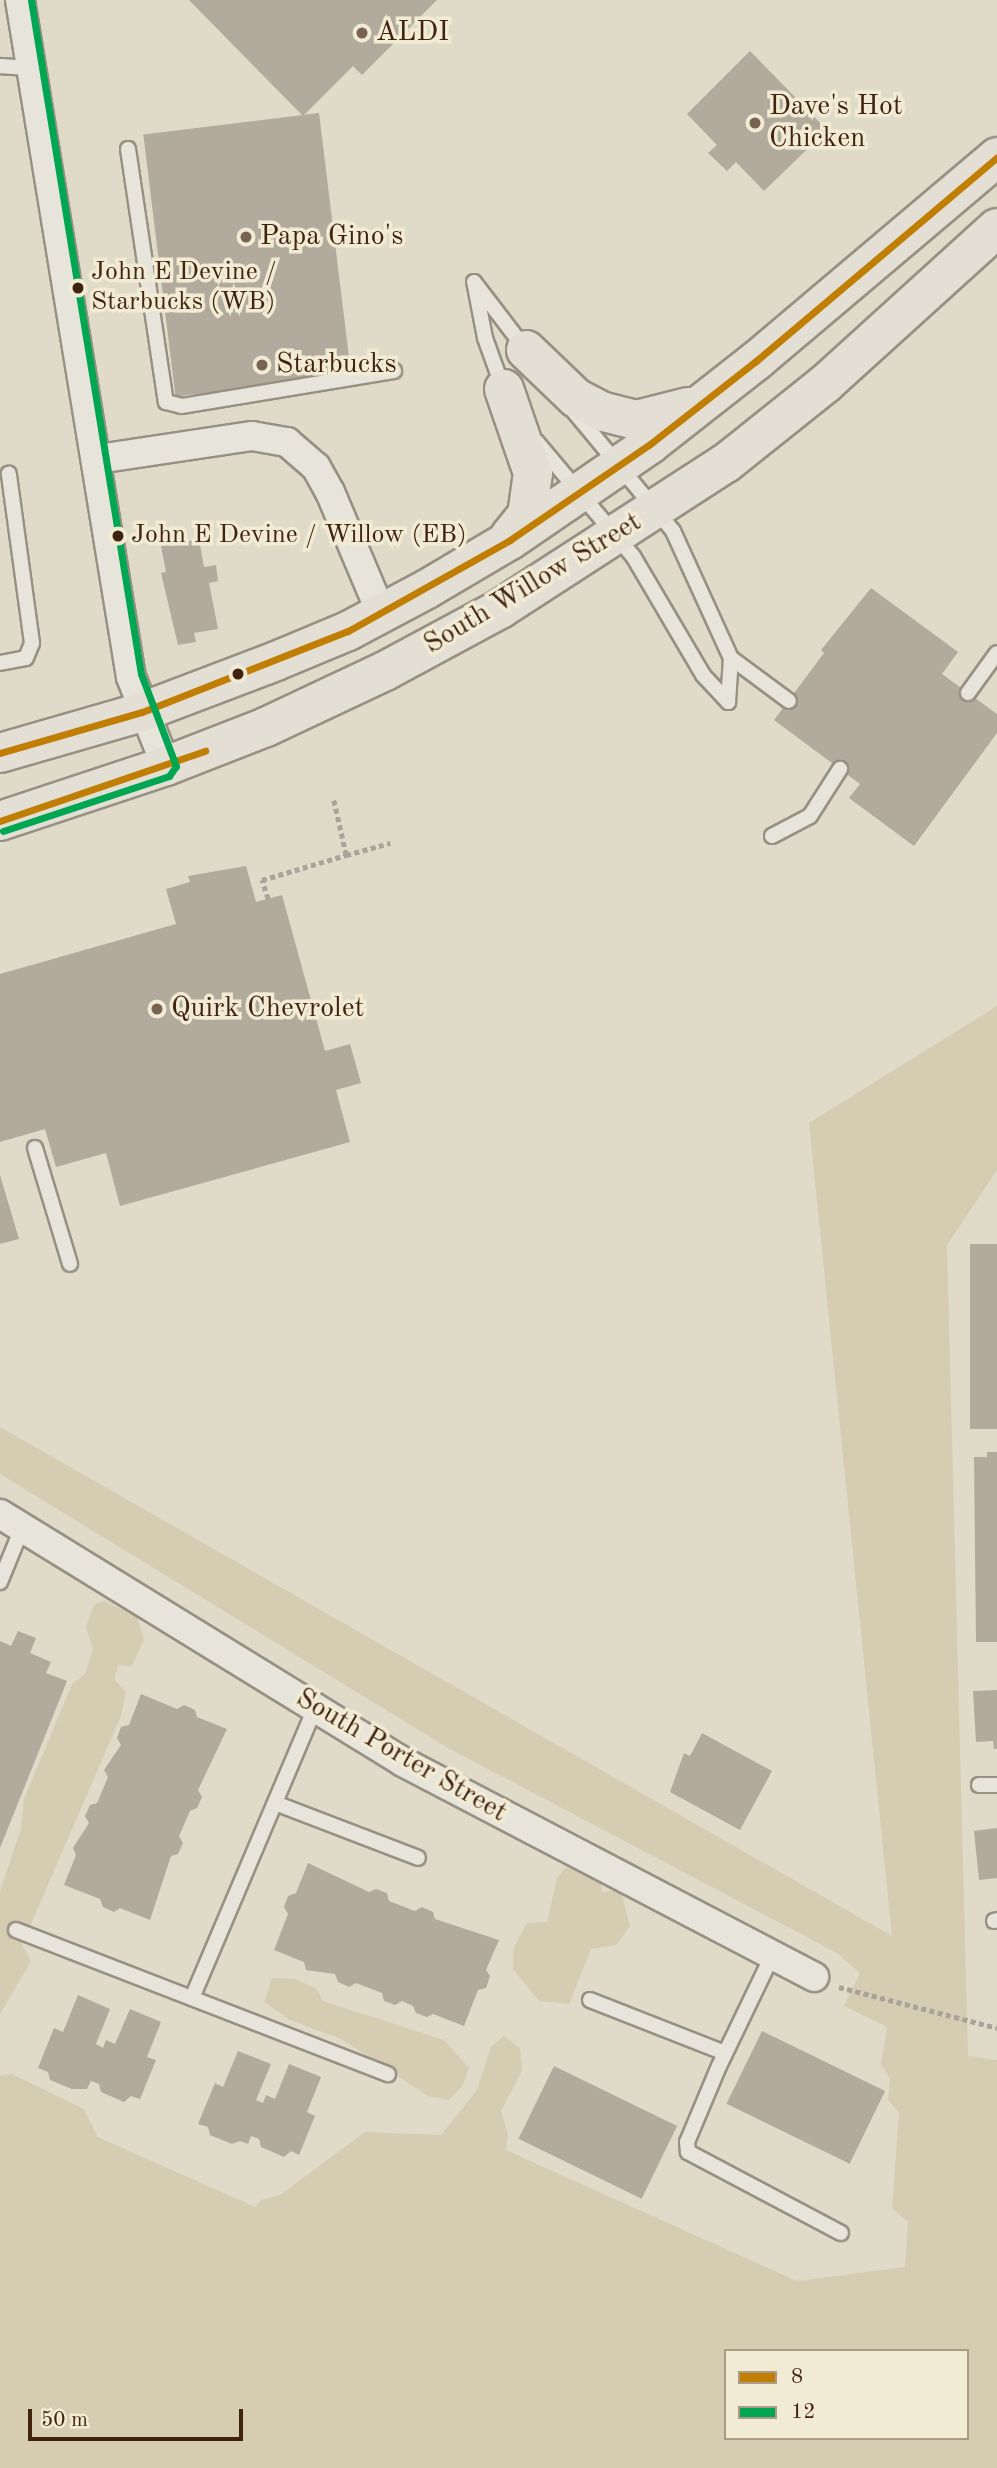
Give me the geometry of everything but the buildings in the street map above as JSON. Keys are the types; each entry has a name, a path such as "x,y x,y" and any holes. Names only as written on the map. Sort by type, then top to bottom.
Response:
{"main road":[{"name":"South Willow Street","path":"0,753 142,712 276,662 381,613 501,545 712,396 997,157"},
{"name":"South Willow Street","path":"0,821 166,766 266,727 385,671 500,609 764,435 997,228"},
{"path":"526,350 576,398 620,418 654,418 712,396"},
{"path":"501,545 520,526 533,489 530,457 504,389"}],"street":[{"path":"20,0 99,459 131,677 142,712 166,766"},
{"path":"99,459 252,436 287,442 316,467 330,492 381,613"},
{"name":"South Porter Street","path":"11,1521 403,1762 814,1977"}],"lane":[{"path":"0,66 32,68"},
{"path":"128,149 166,402 183,406 394,371"},
{"path":"474,282 615,467 653,510 673,531 731,658 728,702 703,674 673,616 614,534 576,493 504,389 485,338 474,282"},
{"path":"0,663 26,658 32,643 9,474"},
{"path":"968,692 997,653"},
{"path":"731,658 789,701"},
{"path":"772,836 810,816 840,769"},
{"path":"35,1148 70,1265"},
{"path":"0,1582 11,1521"},
{"path":"192,1998 315,1708"},
{"path":"979,1785 997,1785"},
{"path":"275,1803 418,1858"},
{"path":"16,1930 388,2074"},
{"path":"772,1956 725,2053 687,2143 688,2152 841,2233"},
{"path":"590,2000 725,2053"}],"path":[{"path":"333,798 346,855"},
{"path":"268,899 262,880 390,843"},
{"path":"814,1977 856,1993 997,2028"}],"shaded area":[{"path":"997,1006 997,1170 947,1245 968,2056 997,2060 997,2468 0,2468 0,2075 12,2074 84,2109 98,2137 255,2207 261,2200 280,2195 365,2132 441,2135 477,2090 491,2047 504,2036 520,2048 522,2071 501,2111 508,2134 506,2150 797,2281 905,2267 908,2222 892,2208 899,2113 888,2100 890,2079 881,2064 887,2027 844,2006 860,1973 837,1953 448,1748 0,1474 0,1427 892,1936 809,1123"},
{"path":"104,1601 137,1616 144,1640 132,1666 118,1665 114,1679 126,1692 121,1716 22,1945 31,1961 0,2014 0,1892 21,1828 24,1799 72,1684 85,1674 93,1649 86,1627 94,1605"},
{"path":"566,1867 601,1882 602,1893 614,1890 622,1895 630,1926 616,1945 591,1949 569,2004 539,2001 513,1969 513,1949 527,1923 547,1922 557,1878"},
{"path":"272,1978 295,1979 317,1989 323,2001 444,2040 469,2068 462,2087 448,2100 428,2096 341,2039 290,2020 264,2002"}],"transit line":[{"name":"12","path":"3,831 169,776 176,766 141,674 31,0"},
{"name":"8","path":"0,753 142,712 348,631 510,540 650,444 756,361 997,157"},
{"name":"8","path":"0,821 205,751"}],"place":[{"name":"ALDI","path":"362,33"},
{"name":"Dave's Hot Chicken","path":"755,123"},
{"name":"Papa Gino's","path":"246,237"},
{"name":"John E Devine / Starbucks (WB)","path":"78,288"},
{"name":"Starbucks","path":"262,365"},
{"name":"John E Devine / Willow (EB)","path":"118,536"},
{"name":"Quirk Chevrolet","path":"157,1009"}]}
